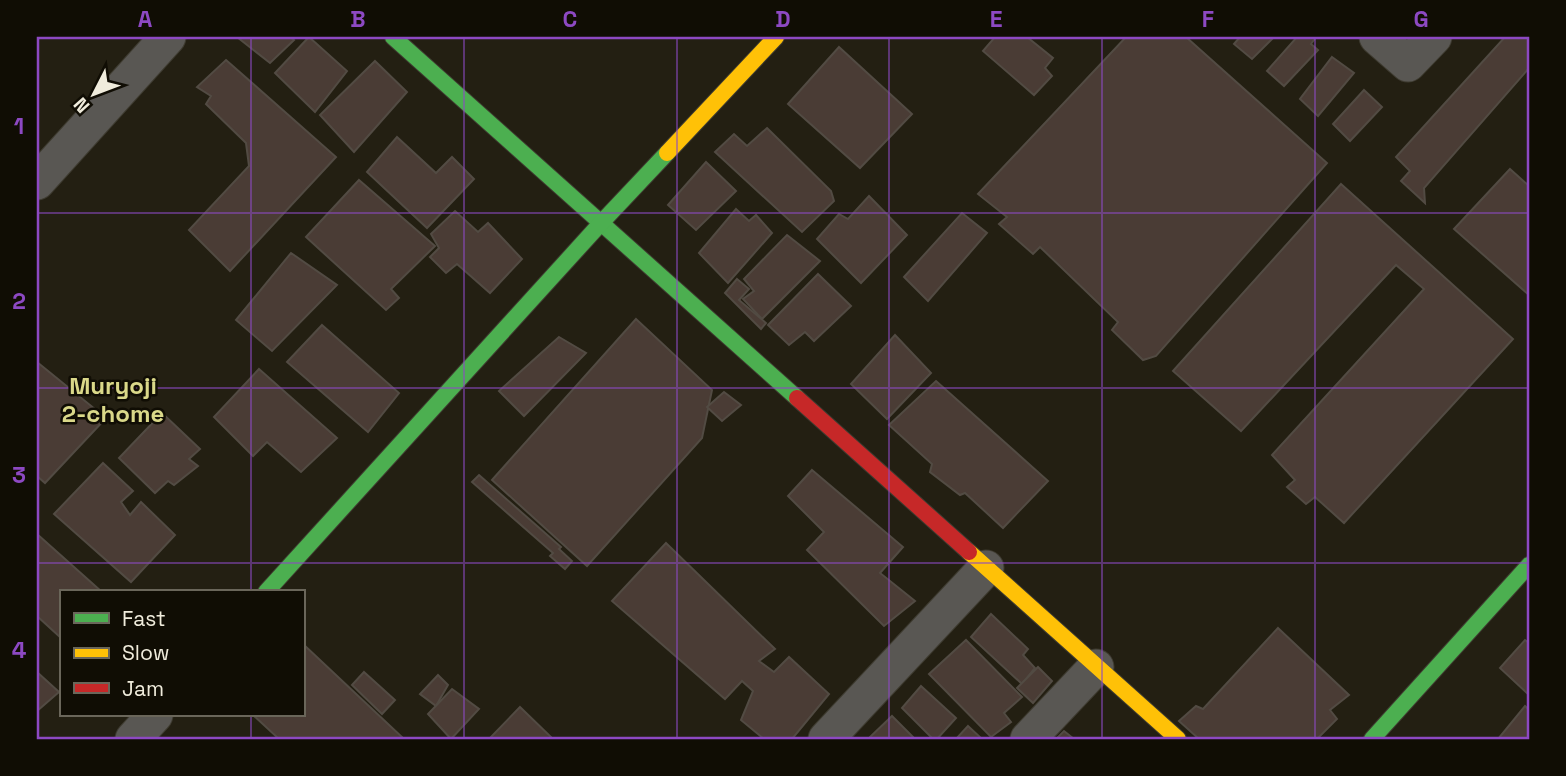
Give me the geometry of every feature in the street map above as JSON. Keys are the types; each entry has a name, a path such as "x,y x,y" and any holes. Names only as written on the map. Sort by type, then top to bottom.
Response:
{"street":[{"path":"37,182 169,37"},
{"path":"393,37 1178,739"},
{"path":"268,590 601,223 776,37"},
{"path":"1377,37 1408,64 1434,37"},
{"path":"1372,739 1529,565"},
{"path":"825,739 986,568"},
{"path":"1028,739 1096,667"},
{"path":"133,739 154,716"}],"building":[{"path":"237,37 290,37 294,40 270,63"},
{"path":"309,37 347,71 315,112 275,73"},
{"path":"995,37 1027,37 1053,58 1045,68 1052,76 1034,95 983,51"},
{"path":"1126,37 1186,37 1327,163 1156,356 1143,360 1112,330 1118,322 1040,247 1033,254 999,224 1007,217 978,194"},
{"path":"1240,37 1274,37 1252,59 1234,44"},
{"path":"1297,37 1316,37 1311,44 1318,50 1284,86 1267,71"},
{"path":"1505,37 1529,37 1529,68 1424,188 1425,203 1401,181 1410,171 1396,157"},
{"path":"839,47 912,114 860,168 788,104"},
{"path":"1332,57 1354,73 1318,116 1300,99"},
{"path":"226,60 336,157 230,271 189,230 249,166 246,143 206,104 211,96 197,87"},
{"path":"375,61 407,92 354,152 320,115"},
{"path":"1364,90 1382,107 1350,141 1333,124"},
{"path":"767,128 831,191 834,201 802,232 715,152 734,134 747,146"},
{"path":"397,137 436,173 452,157 474,179 427,228 367,172"},
{"path":"706,162 736,191 696,230 668,205"},
{"path":"1510,169 1529,186 1529,295 1454,229"},
{"path":"359,180 435,246 391,289 399,298 386,310 306,237"},
{"path":"1341,184 1513,339 1344,523 1315,497 1306,504 1287,487 1295,480 1272,455 1424,289 1396,265 1241,431 1173,371"},
{"path":"869,196 907,235 861,283 817,239 839,214 848,219"},
{"path":"736,209 749,221 756,215 772,233 728,283 699,253"},
{"path":"455,211 478,232 488,223 522,259 490,293 457,264 446,273 430,257 439,248 431,234"},
{"path":"962,213 987,233 928,301 904,277"},
{"path":"787,235 820,261 762,319 743,299 754,291 744,279"},
{"path":"291,253 337,285 272,351 236,320"},
{"path":"818,274 851,306 814,341 805,332 789,345 768,325"},
{"path":"737,279 749,289 739,300 766,323 761,329 725,293"},
{"path":"636,319 712,390 702,438 587,566 492,480"},
{"path":"322,325 399,393 368,432 287,362"},
{"path":"895,335 931,373 887,419 851,384"},
{"path":"559,337 586,353 524,416 499,391"},
{"path":"37,362 106,418 45,483 37,476"},
{"path":"259,369 337,438 301,472 267,442 253,456 214,417"},
{"path":"936,381 1048,481 1003,528 965,493 960,495 930,472 932,464 889,425"},
{"path":"724,392 741,405 722,421 707,407"},
{"path":"162,413 200,449 189,459 198,466 174,485 168,481 155,493 119,458"},
{"path":"103,463 133,491 121,502 130,515 141,502 175,535 131,582 54,514"},
{"path":"812,470 903,547 880,573 915,601 884,626 807,550 824,532 788,496"},
{"path":"479,475 561,547 559,549 572,561 565,569 550,556 553,553 472,482"},
{"path":"37,534 100,590 60,590 60,637 37,616"},
{"path":"666,543 775,649 759,661 774,672 789,657 829,694 792,739 764,739 741,720 753,691 742,681 725,699 612,601"},
{"path":"991,614 1028,649 1023,655 1035,668 1022,684 971,637"},
{"path":"1278,628 1349,695 1330,710 1337,719 1317,739 1199,739 1179,721 1196,706 1203,709"},
{"path":"966,640 1022,697 1004,713 1011,722 991,737 929,674"},
{"path":"1525,640 1529,643 1529,695 1500,668"},
{"path":"304,645 404,739 279,739 254,716 304,716"},
{"path":"1038,667 1052,681 1033,703 1017,688"},
{"path":"37,672 59,692 37,711"},
{"path":"364,672 395,700 382,714 352,685"},
{"path":"438,675 448,685 436,706 420,694"},
{"path":"921,686 956,718 937,739 933,739 902,708"},
{"path":"452,689 479,709 451,739 428,714"},
{"path":"1525,706 1529,710 1529,739 1498,739"},
{"path":"520,707 553,739 489,739"},
{"path":"892,716 915,739 868,739"},
{"path":"968,726 982,739 956,739"},
{"path":"1064,731 1074,739 1056,739"}],"traffic: fast":[{"path":"393,37 797,398"},
{"path":"268,590 667,153"},
{"path":"1372,739 1529,565"}],"traffic: slow":[{"path":"667,153 776,37"},
{"path":"969,552 1178,739"}],"traffic: jam":[{"path":"797,398 969,552"}],"district":[{"name":"Muryoji 2-chome","path":"113,400"}]}
